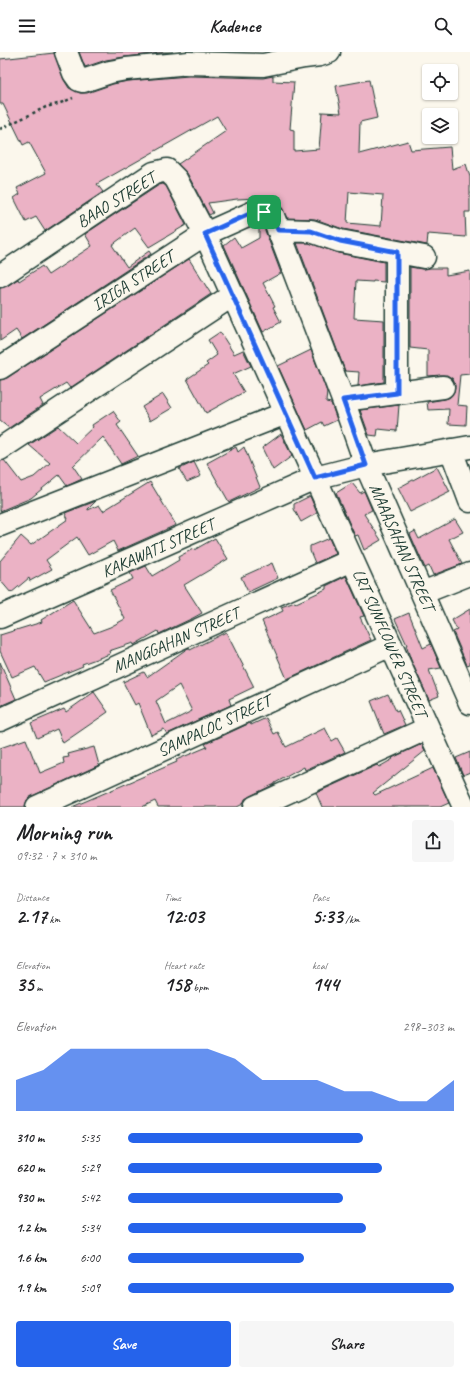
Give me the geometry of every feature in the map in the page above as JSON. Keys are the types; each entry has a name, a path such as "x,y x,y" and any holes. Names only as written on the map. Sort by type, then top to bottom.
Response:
{"street":[{"path":"66,52 74,73 79,80 83,81 110,72 126,69 189,63 263,65 320,55 329,52"},
{"name":"BAAO STREET","path":"0,276 154,173 167,170 176,179 205,234 315,478"},
{"name":"IRIGA STREET","path":"0,368 205,234 254,212 264,212 275,223 311,231 340,241 424,257"},
{"path":"275,223 343,400 366,465"},
{"path":"397,252 397,393"},
{"path":"0,449 233,295"},
{"path":"343,400 443,387"},
{"path":"0,524 286,413"},
{"path":"460,449 470,501"},
{"name":"MAAASAHAN STREET","path":"460,449 366,465 422,593 463,668 470,704"},
{"name":"KAKAWATI STREET","path":"0,617 315,478 366,465"},
{"name":"LRT SUNFLOWER STREET","path":"315,478 464,807"},
{"name":"MANGGAHAN STREET","path":"0,720 352,560"},
{"path":"422,593 470,574"},
{"name":"SAMPALOC STREET","path":"37,807 391,645"},
{"path":"255,807 428,728"}],"path":[{"path":"0,129 46,107 78,96"}],"building":[{"path":"79,52 173,52 106,60 85,67"},
{"path":"54,53 64,80 69,88 80,93 87,93 113,84 128,81 189,76 263,78 273,76 273,81 294,82 290,129 294,130 294,151 319,149 322,112 341,113 336,86 369,80 377,118 360,122 359,154 408,141 411,150 450,147 452,169 466,164 470,177 470,212 465,212 466,237 428,234 427,245 343,229 315,219 287,218 282,208 278,205 269,200 258,200 258,198 208,203 213,213 209,215 187,173 178,164 226,131 217,116 97,184 103,192 45,231 36,217 26,222 14,198 20,194 17,188 46,173 29,142 23,145 3,104 0,104 0,59","holes":["349,192 383,195 381,226 347,223"]},
{"path":"163,184 166,186 186,225 149,247 135,228 112,245 127,267 149,251 151,254 22,339 16,330 0,341 0,288 7,286 18,279 19,281 42,266 48,275 92,246 85,234 159,185"},
{"path":"259,224 263,225 281,273 263,283 275,306 273,307 281,322 263,332 224,245 234,237 241,248 259,238"},
{"path":"297,243 309,243 338,253 384,262 384,282 356,281 354,318 384,320 384,382 358,386 359,372 345,371"},
{"path":"189,259 211,294 70,388 66,383 40,399 43,405 9,428 0,421 0,380 7,378"},
{"path":"410,267 422,269 446,268 446,275 470,271 470,374 460,375 457,405 467,406 466,425 448,424 449,409 428,410 427,402 450,397 454,392 455,386 453,379 447,375 428,376 428,350 410,348"},
{"path":"220,332 234,354 243,350 251,366 233,374 244,392 206,413 187,379 208,365 206,363 217,355 208,340"},
{"path":"311,350 327,392 326,402 331,403 337,420 324,426 322,422 307,430 278,366"},
{"path":"163,394 172,408 150,421 142,407"},
{"path":"399,405 397,431 378,429 377,436 369,435 360,410"},
{"path":"113,411 121,422 117,425 138,456 121,464 103,437 73,466 82,479 67,486 59,475 31,498 0,511 0,461 4,460 21,482 34,477 50,463 29,445 58,426 76,443 93,427 92,425"},
{"path":"281,434 292,456 273,470 262,448"},
{"path":"236,447 238,452 244,447 260,487 229,502 207,463"},
{"path":"194,462 201,476 187,482 179,469"},
{"path":"437,467 450,492 410,512 398,488"},
{"path":"150,482 176,525 118,551 113,541 88,555 77,537 46,560 52,569 30,581 29,578 11,593 0,580 0,561 21,536 31,545 68,519 65,513 96,501 88,510 99,505 103,511"},
{"path":"352,483 360,493 364,491 372,510 364,514 381,540 364,550 358,535 355,536 336,493"},
{"path":"310,496 317,513 301,522 294,509 294,504"},
{"path":"455,519 463,532 449,539 462,564 433,575 429,566 425,568 410,534 415,531 419,539"},
{"path":"215,538 228,559 184,585 202,613 159,634 158,631 134,645 133,643 109,651 110,654 82,664 83,666 44,682 35,667 12,677 0,651 0,635 42,622 41,620 73,600 94,633 110,627 125,619 110,590 133,579 130,573 146,566 152,576 179,560 178,557"},
{"path":"329,538 336,554 315,563 310,551 310,546"},
{"path":"272,563 278,578 248,592 241,577"},
{"path":"346,576 364,616 360,617 371,640 287,679 262,621 283,611 281,607 295,602 296,603 326,589 326,586"},
{"path":"470,609 470,664 467,665 453,632 457,630 452,620"},
{"path":"409,613 423,648 431,644 441,668 429,670 439,696 429,700 395,619"},
{"path":"226,632 254,687 229,699 231,705 167,734 164,729 151,735 138,703 135,705 123,682 144,672 147,677 188,648 190,650","holes":["179,685 192,711 166,724 156,701"]},
{"path":"0,662 16,699 0,706"},
{"path":"94,692 108,712 63,743 57,729 37,738 31,723 64,709 66,712"},
{"path":"388,694 405,725 384,734 371,701"},
{"path":"266,718 274,734 278,732 286,747 325,728 332,741 337,738 345,752 305,770 304,767 275,784 250,796 245,799 243,804 237,807 158,807 155,801 142,807 72,807 177,762 176,760 207,747 205,744 250,723 251,725"},
{"path":"26,739 35,762 34,763 36,762 40,773 64,763 63,758 69,757 68,754 94,747 99,765 32,796 27,800 25,807 0,807 0,748"},
{"path":"422,744 425,751 373,793 375,795 433,768 449,803 440,807 322,807 316,793 377,765 379,767 393,759 392,758"},
{"path":"470,752 470,772 463,775 456,758"}],"route":[{"path":"254,212 264,212 273,216 278,230 311,231 340,241 397,252 397,393 343,400 366,465 315,478 205,234 254,212"}]}
